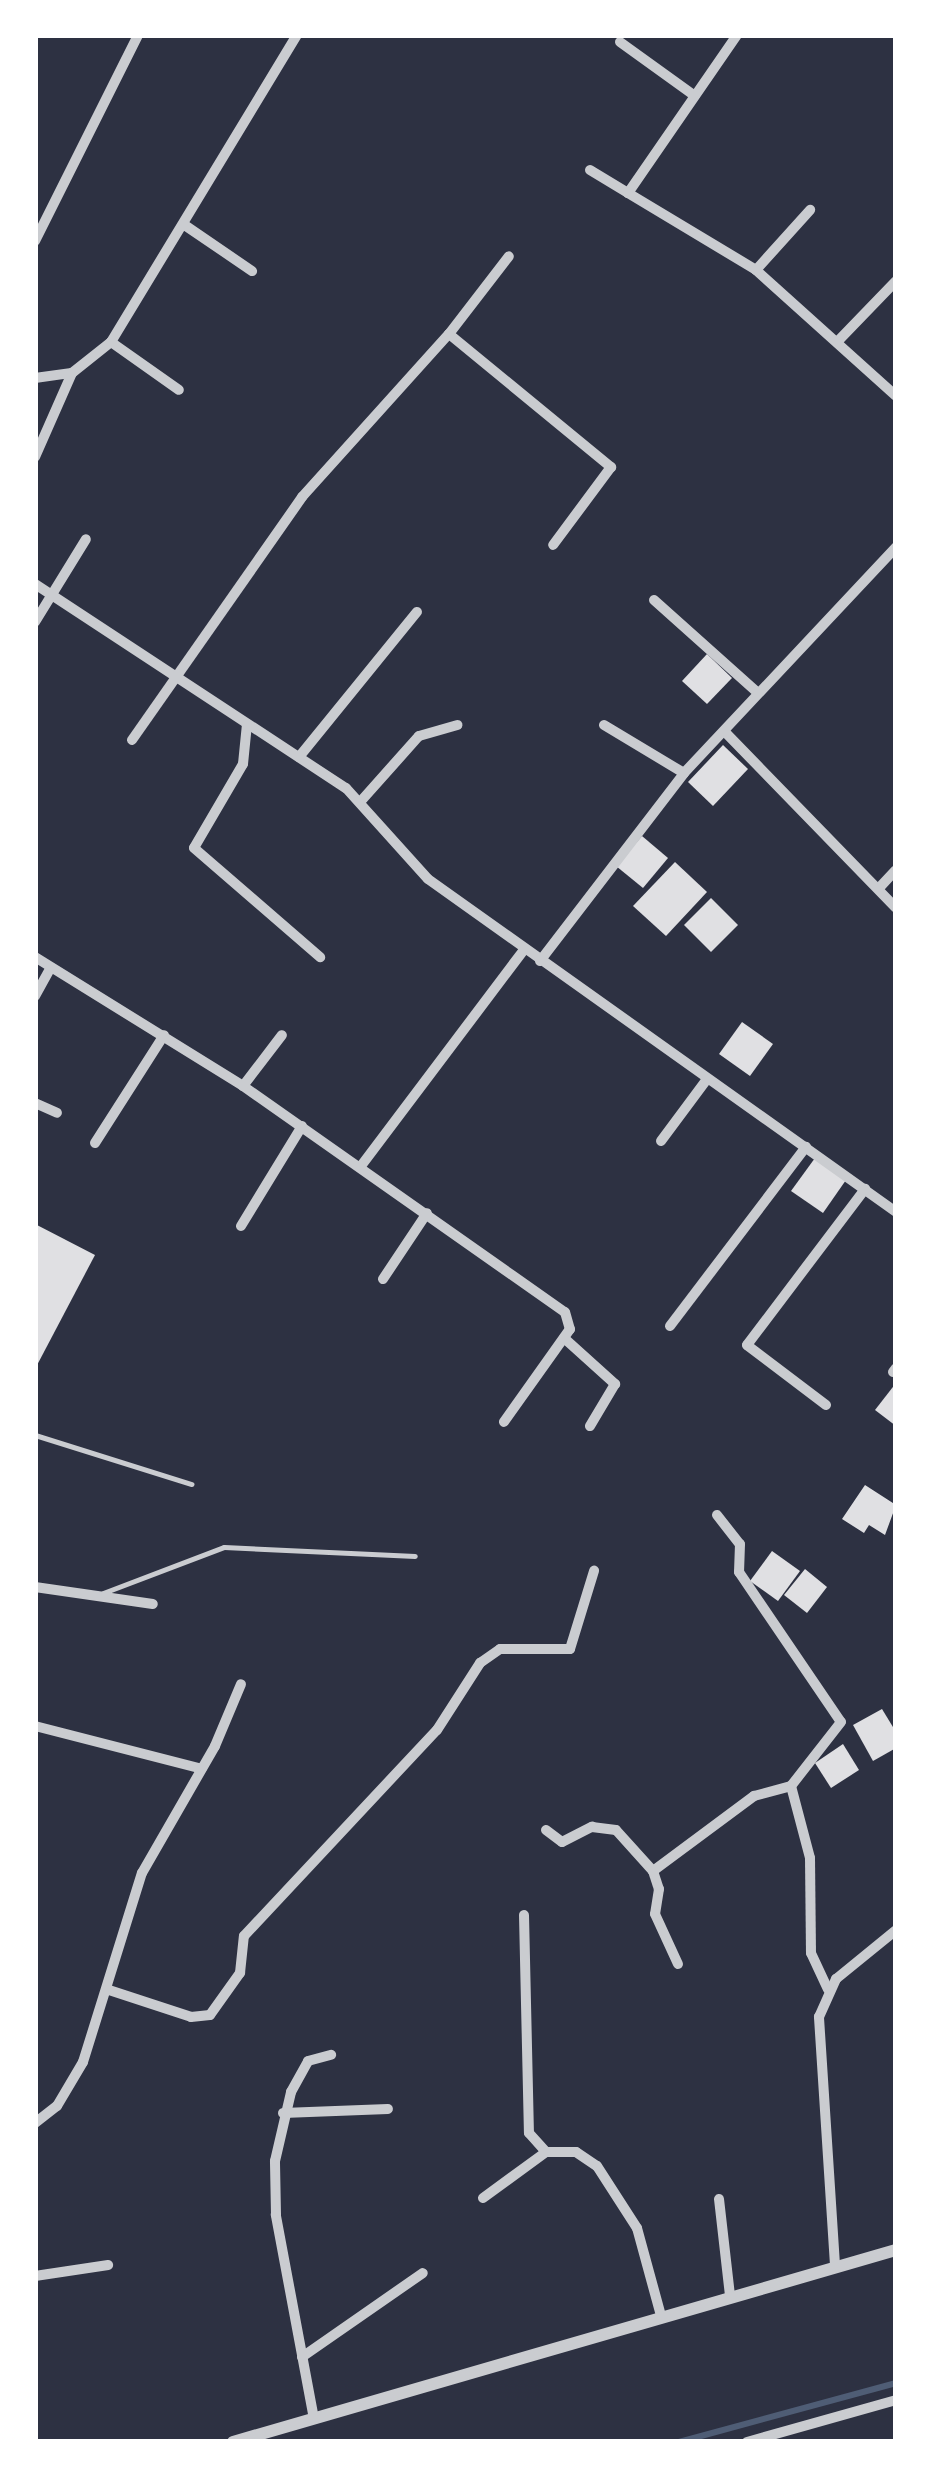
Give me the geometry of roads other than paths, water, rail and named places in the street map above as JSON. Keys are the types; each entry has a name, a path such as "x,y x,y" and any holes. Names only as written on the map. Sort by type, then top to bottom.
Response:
{"street":[{"path":"35,241 138,35"},
{"path":"35,458 72,374 111,342 186,226 297,35"},
{"path":"628,193 737,35"},
{"path":"620,42 695,96"},
{"path":"590,170 756,270 839,340 896,396"},
{"path":"756,270 810,210"},
{"path":"186,226 252,271"},
{"path":"132,740 176,678 195,641 302,497 449,334 509,256"},
{"path":"839,340 896,281"},
{"path":"449,334 610,467 553,545"},
{"path":"111,342 180,390"},
{"path":"35,378 72,374"},
{"path":"35,622 86,539"},
{"path":"540,961 684,772 896,546"},
{"path":"35,584 361,801 428,879 523,951 896,1212"},
{"path":"654,600 757,692"},
{"path":"299,757 417,612"},
{"path":"247,724 243,764 194,848 320,956"},
{"path":"361,801 419,736 457,725"},
{"path":"604,725 684,772"},
{"path":"725,732 880,887 896,908"},
{"path":"880,887 896,870"},
{"path":"361,1166 523,951"},
{"path":"35,956 49,971 164,1035 243,1086 564,1312 571,1320 564,1338 504,1422"},
{"path":"35,996 49,971"},
{"path":"95,1143 164,1035"},
{"path":"243,1086 282,1035"},
{"path":"662,1141 707,1079"},
{"path":"35,1104 57,1113"},
{"path":"241,1226 302,1126"},
{"path":"670,1326 806,1146"},
{"path":"826,1405 747,1345 865,1189"},
{"path":"383,1279 427,1213"},
{"path":"564,1338 615,1384 590,1426"},
{"path":"653,1871 754,1796 791,1786 841,1722 739,1572 740,1544 717,1514"},
{"path":"108,1990 191,2017 210,2015 240,1972 244,1936 437,1730 480,1663 500,1649 570,1649 594,1571"},
{"path":"35,1587 154,1604"},
{"path":"35,2123 57,2106 83,2062 142,1873 202,1769 241,1684"},
{"path":"35,1726 202,1769"},
{"path":"791,1786 810,1858 811,1952 828,1988"},
{"path":"546,1830 562,1842 592,1827 616,1830 653,1871 660,1888 655,1914 678,1964"},
{"path":"524,1915 530,2132 546,2152"},
{"path":"835,2265 818,2017 828,1988 896,1930"},
{"path":"314,2419 274,2198 283,2113 308,2061 332,2055"},
{"path":"283,2113 388,2109"},
{"path":"483,2198 546,2152 576,2152 597,2166 637,2228 661,2316"},
{"path":"720,2198 730,2296"},
{"path":"233,2442 896,2250"},
{"path":"35,2276 108,2265"},
{"path":"302,2358 423,2273"},
{"path":"747,2442 896,2400"}],"lane":[{"path":"35,1436 191,1484"},
{"path":"100,1594 224,1547 415,1556"}],"waterway":[{"path":"679,2442 896,2383"}]}
